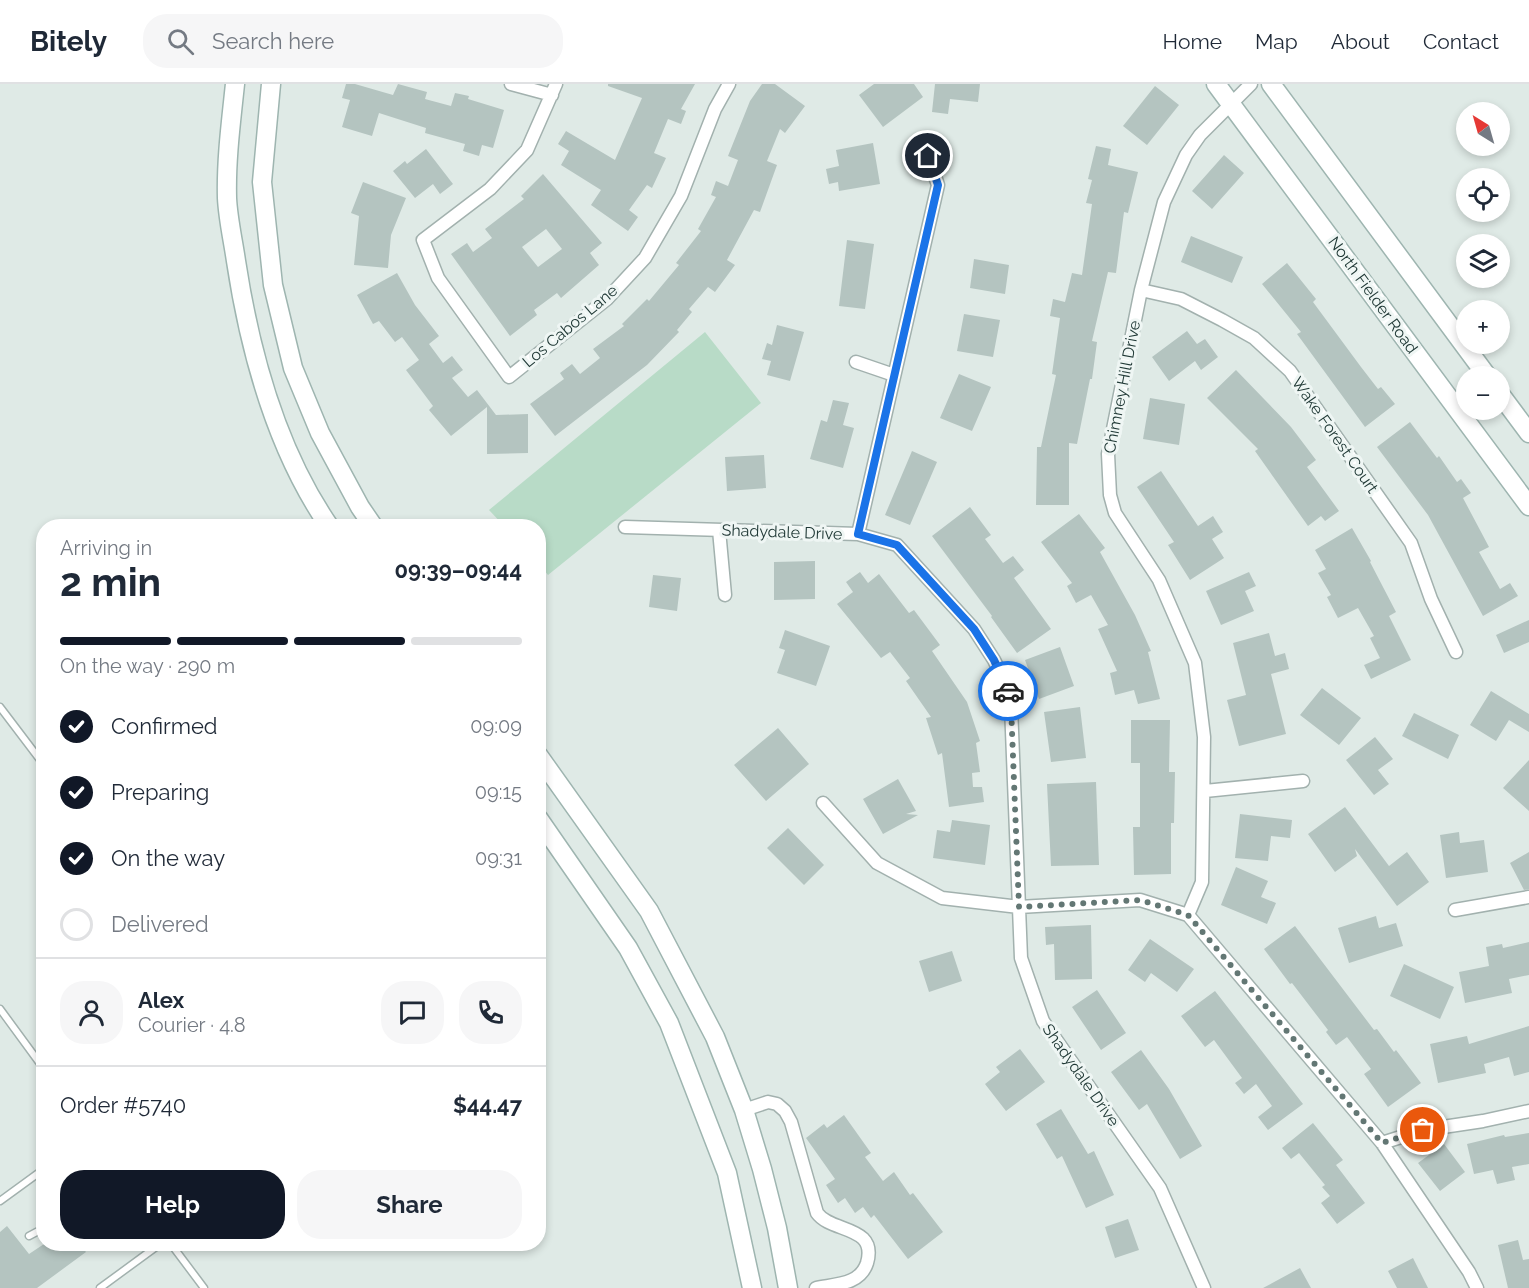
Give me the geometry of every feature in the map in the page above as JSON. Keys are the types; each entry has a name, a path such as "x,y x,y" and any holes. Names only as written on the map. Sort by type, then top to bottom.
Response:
{"main road":[{"path":"234,84 227,160 227,200 243,306 256,360 280,430 300,475 325,519"},
{"path":"271,84 262,182 273,285 293,368 320,433 368,519"},
{"name":"North Fielder Road","path":"1216,84 1529,506"},
{"path":"1271,84 1480,366"},
{"path":"1510,407 1529,433"},
{"path":"546,766 649,912 715,1036 744,1110 762,1169 777,1228 788,1288"},
{"path":"546,830 628,948 669,1023 727,1173 752,1288"}],"street":[{"path":"511,84 554,90"},
{"name":"Los Cabos Lane","path":"554,90 527,150 490,189 423,240 438,278 509,377 607,298 645,258 681,196 715,109 729,84"},
{"name":"Chimney Hill Drive","path":"1188,915 1202,882 1205,791 1204,737 1195,663 1159,579 1114,513 1110,495 1108,454 1141,290 1164,202 1186,155 1200,135 1251,84"},
{"path":"858,534 938,185 928,156"},
{"name":"Wake Forest Court","path":"1141,290 1181,300 1222,320 1254,338 1290,371 1411,543 1431,599 1456,652"},
{"path":"856,362 894,375"},
{"name":"Shadydale Drive","path":"625,527 858,534 897,545 974,629 994,660 1007,687 1011,706 1021,958 1043,1021 1160,1188 1204,1288"},
{"path":"718,530 725,595"},
{"path":"1205,791 1303,781"},
{"path":"823,803 877,863 942,898 1019,907 1140,900 1188,915 1382,1143 1477,1288"},
{"path":"1455,910 1529,897"},
{"path":"744,1110 765,1102 776,1103 788,1115 817,1214 827,1223 857,1234 868,1248 867,1265 860,1276 852,1281 821,1287"},
{"path":"1382,1143 1423,1130 1484,1121 1529,1111"}],"lane":[{"path":"0,707 36,754"},
{"path":"0,1009 36,1058"},
{"path":"0,1201 36,1175"},
{"path":"29,1236 36,1232"},
{"path":"100,1288 150,1251"},
{"path":"176,1251 204,1288"}],"green space":[{"path":"705,332 761,403 548,575 546,573 546,519 497,519 489,510"}],"building":[{"path":"346,84 355,84 393,95 398,84 427,92 425,99 451,106 455,93 504,110 493,148 482,145 479,156 463,151 465,144 425,133 426,128 379,113 372,136 342,127 350,100 342,98"},
{"path":"608,84 695,84 681,109 686,111 681,124 668,119 654,153 666,158 652,188 647,185 629,210 638,217 628,231 591,205 601,190 561,165 569,151 558,144 566,131 615,160 642,98 608,86"},
{"path":"762,84 775,84 805,106 785,133 780,129 767,161 777,165 760,212 754,210 727,260 735,265 715,292 708,287 689,309 692,312 677,330 679,332 647,365 555,436 530,404 564,379 560,373 572,364 580,374 600,358 593,349 624,326 622,324 647,299 649,301 679,265 676,263 701,231 698,229 716,197 711,195 716,181 728,186 738,160 728,156 750,101"},
{"path":"874,84 914,84 923,97 883,127 859,95"},
{"path":"935,84 980,84 978,102 950,99 948,114 932,112"},
{"path":"1155,86 1179,105 1147,145 1123,126"},
{"path":"873,143 880,184 839,191 838,182 829,184 826,169 839,166 836,150"},
{"path":"1096,146 1111,149 1108,165 1138,172 1128,213 1124,212 1116,273 1108,272 1092,341 1097,342 1092,379 1090,379 1077,444 1069,443 1069,505 1036,505 1037,447 1041,447 1056,375 1052,374 1060,318 1050,316 1053,299 1065,302 1072,273 1082,275 1092,204 1086,203 1092,180 1088,179"},
{"path":"426,149 453,184 440,194 433,184 415,198 393,171 405,161 407,164"},
{"path":"1224,155 1244,173 1212,209 1192,191"},
{"path":"543,174 602,243 590,253 599,265 561,298 557,293 534,310 537,315 510,336 451,254 467,243 473,252 492,238 485,229 524,199 521,196","holes":["546,229 562,249 538,267 522,247"]},
{"path":"363,182 406,198 391,235 388,268 354,265 359,216 351,213"},
{"path":"1191,236 1243,257 1232,283 1181,262"},
{"path":"847,240 874,244 865,309 839,306"},
{"path":"974,259 1009,265 1005,294 970,288"},
{"path":"1287,263 1316,299 1313,302 1361,367 1378,389 1381,387 1395,404 1365,427 1297,334 1301,332 1262,284"},
{"path":"397,273 415,305 439,336 429,344 443,363 452,356 463,370 452,378 468,397 477,390 496,415 528,414 528,453 487,454 487,407 451,436 429,410 433,406 406,370 419,360 402,337 395,342 379,321 373,324 357,295"},
{"path":"964,314 1000,320 993,357 957,351"},
{"path":"777,325 804,332 790,381 767,375 771,361 762,359 767,343 772,345"},
{"path":"1187,331 1197,344 1205,339 1218,357 1201,370 1195,361 1169,381 1152,357"},
{"path":"1236,370 1291,427 1316,460 1307,467 1339,511 1325,521 1321,516 1308,526 1255,451 1258,449 1207,398"},
{"path":"959,374 991,387 972,431 940,418"},
{"path":"1150,398 1185,404 1179,445 1143,439"},
{"path":"833,400 849,403 843,425 854,428 843,468 810,459 821,420 827,422"},
{"path":"1410,422 1437,458 1439,456 1457,482 1461,479 1471,493 1463,498 1489,547 1479,552 1500,589 1510,583 1518,596 1483,616 1428,515 1377,447"},
{"path":"912,451 937,462 910,525 885,515"},
{"path":"764,455 766,488 727,491 725,457"},
{"path":"1161,471 1198,526 1213,516 1223,532 1212,539 1224,558 1190,580 1168,545 1174,542 1137,487"},
{"path":"970,507 991,535 985,539 1003,563 1013,556 1024,570 1014,578 1051,629 1017,653 932,536"},
{"path":"1079,514 1105,548 1100,552 1135,615 1151,651 1148,652 1160,699 1138,704 1134,690 1115,695 1110,673 1117,671 1098,629 1108,625 1091,595 1076,603 1067,586 1072,583 1041,542"},
{"path":"1352,528 1396,612 1389,616 1411,660 1371,679 1364,665 1380,658 1370,638 1374,636 1358,608 1338,618 1327,597 1331,595 1318,573 1326,569 1315,550"},
{"path":"815,561 815,599 774,600 774,562"},
{"path":"860,572 868,583 879,574 909,613 914,610 940,645 932,651 967,702 980,741 976,743 980,772 972,773 973,787 982,787 984,802 949,807 942,753 938,755 926,718 931,717 906,681 910,678 890,652 881,658 837,604 853,592 846,582"},
{"path":"1249,572 1256,586 1245,591 1254,611 1221,625 1206,591"},
{"path":"653,575 681,578 677,611 649,607"},
{"path":"1529,620 1529,642 1504,653 1496,635"},
{"path":"785,630 830,646 816,686 777,673 785,650 779,648"},
{"path":"1269,633 1275,656 1285,653 1289,669 1271,674 1286,734 1239,746 1227,700 1246,695 1233,643"},
{"path":"1060,647 1074,686 1039,699 1025,660"},
{"path":"1322,688 1361,718 1339,745 1300,715"},
{"path":"1491,691 1529,714 1529,732 1509,720 1496,741 1470,725"},
{"path":"1080,707 1086,758 1051,762 1044,712"},
{"path":"1414,713 1459,735 1448,759 1402,736"},
{"path":"1131,720 1170,720 1169,772 1175,772 1174,823 1171,823 1171,874 1134,875 1133,827 1140,827 1140,763 1131,763"},
{"path":"778,728 809,764 766,801 734,765"},
{"path":"1375,737 1393,759 1378,770 1389,784 1374,795 1346,760"},
{"path":"1529,760 1529,811 1503,788"},
{"path":"898,779 916,811 906,814 918,815 883,834 863,799"},
{"path":"1096,782 1099,865 1051,866 1047,784"},
{"path":"1345,807 1389,866 1407,852 1429,882 1397,906 1355,849 1357,856 1335,872 1308,834"},
{"path":"1240,814 1292,820 1290,838 1271,836 1268,861 1235,858"},
{"path":"952,820 990,825 985,865 933,858 937,830 950,832"},
{"path":"788,828 824,865 804,885 767,848"},
{"path":"1459,832 1460,843 1484,840 1488,872 1446,878 1440,835"},
{"path":"1529,852 1529,889 1524,890 1510,863"},
{"path":"1236,867 1268,881 1261,897 1276,903 1267,924 1221,905"},
{"path":"1376,916 1379,928 1396,923 1403,946 1349,963 1338,928"},
{"path":"1091,925 1092,979 1055,980 1054,944 1046,945 1045,927"},
{"path":"1295,926 1374,1030 1377,1029 1394,1052 1396,1050 1421,1083 1388,1107 1364,1074 1371,1069 1347,1037 1336,1045 1326,1032 1328,1030 1264,949"},
{"path":"1150,939 1194,969 1177,992 1151,973 1145,982 1128,970"},
{"path":"1529,942 1529,975 1509,979 1512,993 1465,1003 1459,972 1489,966 1486,947 1502,944 1503,948"},
{"path":"952,951 962,981 929,992 919,961"},
{"path":"1404,964 1454,987 1440,1019 1390,996"},
{"path":"1097,990 1126,1033 1101,1050 1072,1007"},
{"path":"1215,991 1303,1104 1268,1130 1258,1117 1272,1106 1256,1084 1244,1094 1235,1083 1242,1078 1214,1040 1205,1047 1181,1016"},
{"path":"1529,1026 1529,1072 1514,1076 1509,1057 1484,1064 1486,1073 1438,1083 1430,1044 1467,1036 1469,1044"},
{"path":"1020,1049 1045,1082 1006,1111 985,1084 1000,1072 996,1067"},
{"path":"1141,1050 1169,1089 1202,1146 1180,1159 1147,1104 1139,1110 1111,1072"},
{"path":"1061,1109 1088,1154 1094,1151 1114,1195 1086,1208 1062,1156 1057,1159 1036,1124"},
{"path":"844,1115 871,1153 865,1157 883,1181 894,1172 910,1195 913,1193 943,1232 908,1259 874,1215 871,1218 863,1207 855,1213 845,1198 838,1203 826,1185 835,1179 806,1138 824,1124 827,1128"},
{"path":"1313,1123 1343,1160 1336,1165 1365,1203 1337,1224 1321,1203 1330,1196 1322,1187 1325,1185 1299,1153 1291,1159 1282,1148"},
{"path":"1529,1133 1529,1164 1512,1167 1515,1180 1497,1184 1493,1170 1474,1174 1467,1144 1504,1135 1505,1137"},
{"path":"1444,1144 1465,1172 1440,1191 1418,1163"},
{"path":"1128,1219 1139,1250 1115,1258 1105,1227"},
{"path":"7,1226 29,1254 36,1249 86,1252 37,1288 0,1288 0,1232"},
{"path":"1518,1240 1523,1260 1529,1259 1529,1288 1508,1288 1498,1245"},
{"path":"1413,1258 1428,1288 1397,1288 1388,1271"},
{"path":"1300,1268 1311,1288 1263,1288"}],"way so far":[{"path":"1008,691 1011,706 1019,907 1140,900 1188,915 1382,1143 1423,1130"}],"route":[{"path":"928,156 938,185 858,534 897,545 974,629 994,660 1008,691"}]}
